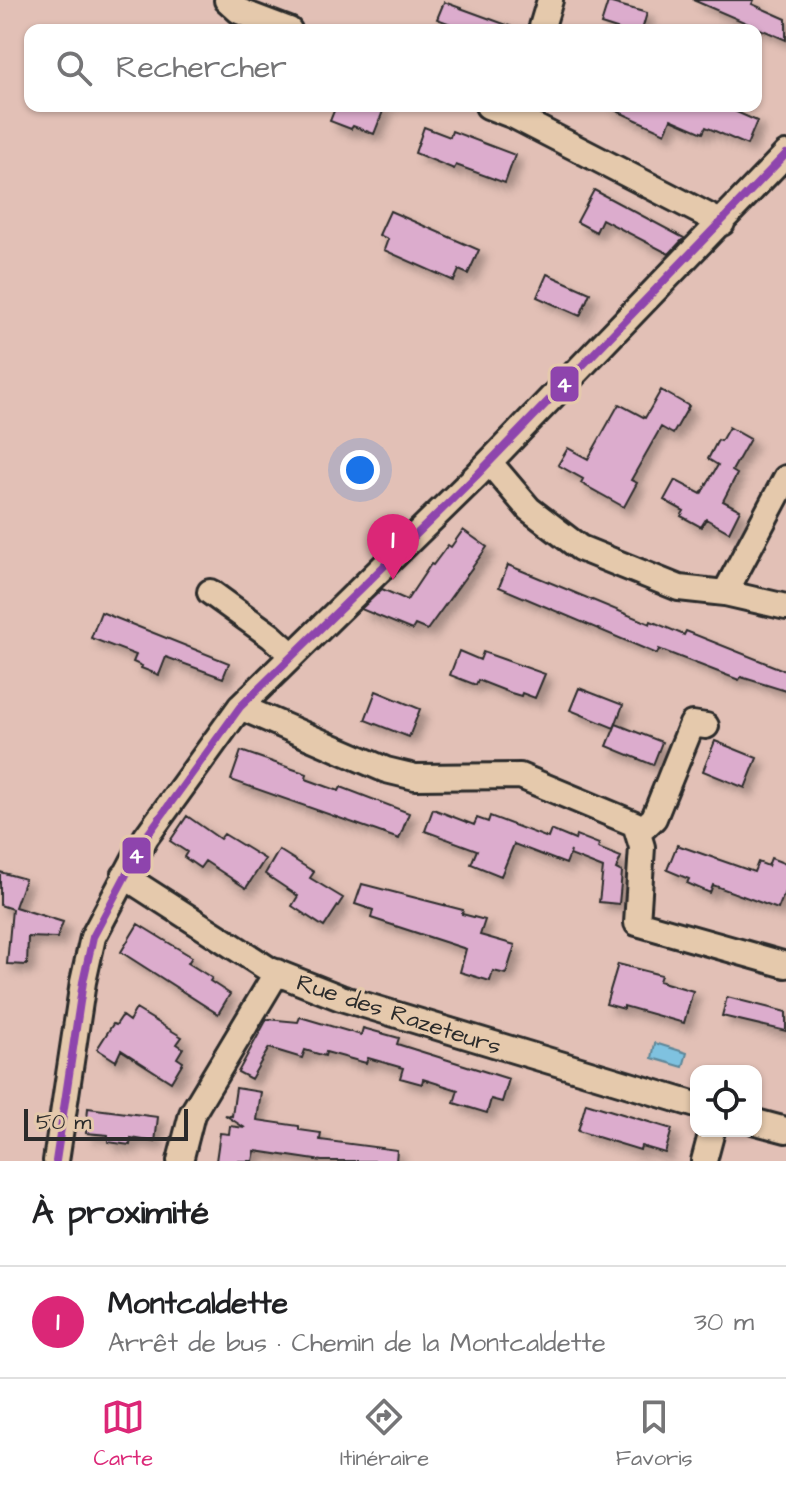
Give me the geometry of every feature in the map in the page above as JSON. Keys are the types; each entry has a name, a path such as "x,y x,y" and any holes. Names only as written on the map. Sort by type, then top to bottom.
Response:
{"street":[{"path":"227,0 239,11 273,24"},
{"path":"543,24 550,0"},
{"path":"518,112 722,223"},
{"path":"56,1161 83,982 93,937 146,837 240,707 490,463 786,154"},
{"path":"490,463 529,509 580,548 679,588 725,593 786,607"},
{"path":"725,593 786,478"},
{"path":"210,592 292,655"},
{"path":"240,707 386,770 415,777 520,776 635,824 642,847 637,923 786,965"},
{"path":"638,833 654,818 692,724 706,726"},
{"name":"Rue des Razeteurs","path":"124,876 186,918 277,972 341,998 690,1103"},
{"path":"180,1161 192,1114 277,972"},
{"path":"762,1124 786,1130"},
{"path":"704,1161 710,1137"}],"water":[{"path":"655,1043 687,1053 683,1067 652,1058"}],"building":[{"path":"693,0 754,0 752,4 786,19 786,40 762,30 762,24 749,24"},
{"path":"444,2 504,24 451,24 437,19"},
{"path":"608,2 647,13 644,24 601,24"},
{"path":"334,112 383,112 374,134 330,121"},
{"path":"619,112 737,112 757,121 747,145 706,127 703,133 671,119 665,133"},
{"path":"424,127 450,137 452,131 515,155 505,183 456,165 454,169 415,153"},
{"path":"594,190 684,238 669,254 602,219 596,232 577,222"},
{"path":"390,211 479,250 468,274 459,270 454,281 384,250 388,239 379,235"},
{"path":"547,274 590,293 580,316 537,297"},
{"path":"661,390 689,406 673,434 661,427 631,480 637,483 624,507 581,483 583,479 558,465 568,448 588,459 619,404 645,418"},
{"path":"729,427 750,439 732,471 737,474 723,501 740,510 729,532 706,519 701,527 681,516 684,511 664,500 675,480 701,494 718,465 708,459"},
{"path":"463,530 487,547 427,630 415,625 412,630 361,609 382,589 407,600 431,564 448,545 451,547"},
{"path":"508,565 650,624 651,621 684,635 686,631 786,671 786,691 741,677 739,680 659,649 657,654 499,587"},
{"path":"101,612 229,663 223,678 166,657 159,675 141,668 133,662 136,655 91,638"},
{"path":"459,651 480,660 483,652 545,674 535,698 511,693 478,680 476,685 450,675"},
{"path":"579,688 623,705 614,728 570,710"},
{"path":"376,691 420,709 409,737 365,720"},
{"path":"616,724 662,742 653,765 607,746"},
{"path":"715,741 757,758 745,788 703,771"},
{"path":"241,751 307,774 306,779 339,791 341,787 409,813 399,839 231,780"},
{"path":"433,809 474,825 477,818 488,822 490,816 548,838 551,830 575,840 576,835 599,844 598,848 621,857 616,869 622,872 619,904 599,902 603,868 570,855 571,851 566,864 514,844 501,876 471,864 477,850 425,831"},
{"path":"187,816 220,839 224,834 265,859 246,888 205,861 200,868 184,857 187,852 170,841"},
{"path":"677,845 754,872 758,862 768,866 771,858 786,864 786,889 778,909 713,885 710,893 687,883 689,879 667,870"},
{"path":"279,850 314,872 310,878 343,898 324,927 292,906 298,896 265,874"},
{"path":"0,872 25,879 15,907 63,922 57,938 28,937 27,965 7,964 12,909 0,905"},
{"path":"362,884 463,910 462,914 485,920 480,935 515,945 506,974 493,971 490,981 460,972 466,949 371,918 373,910 355,904"},
{"path":"138,924 192,957 188,963 230,994 218,1014 121,952"},
{"path":"618,964 661,975 659,981 693,991 684,1023 606,1004"},
{"path":"727,997 786,1012 786,1031 722,1016"},
{"path":"136,1009 182,1037 177,1044 183,1048 177,1058 183,1062 171,1082 121,1050 116,1061 97,1049 113,1024 116,1025 122,1016 129,1021"},
{"path":"300,1017 361,1035 363,1028 399,1038 397,1044 509,1079 502,1102 491,1099 487,1113 454,1103 458,1090 423,1079 422,1084 400,1078 403,1068 368,1058 366,1063 326,1052 325,1056 305,1050 302,1058 269,1048 251,1079 238,1072 267,1019 298,1022"},
{"path":"236,1088 261,1092 257,1120 299,1126 299,1130 321,1133 320,1140 397,1150 396,1161 322,1161 255,1151 253,1161 216,1161 220,1133 229,1134 230,1126 245,1128 225,1115 232,1116"},
{"path":"586,1103 672,1129 665,1153 641,1146 640,1150 578,1131"},
{"path":"88,1108 158,1117 155,1142 131,1138 130,1145 108,1142 108,1135 86,1133"}],"transit line":[{"name":"4","path":"56,1161 83,982 93,937 146,837 240,707 476,476 786,154"}],"place":[{"name":"Montcaldette","path":"393,580"}]}
